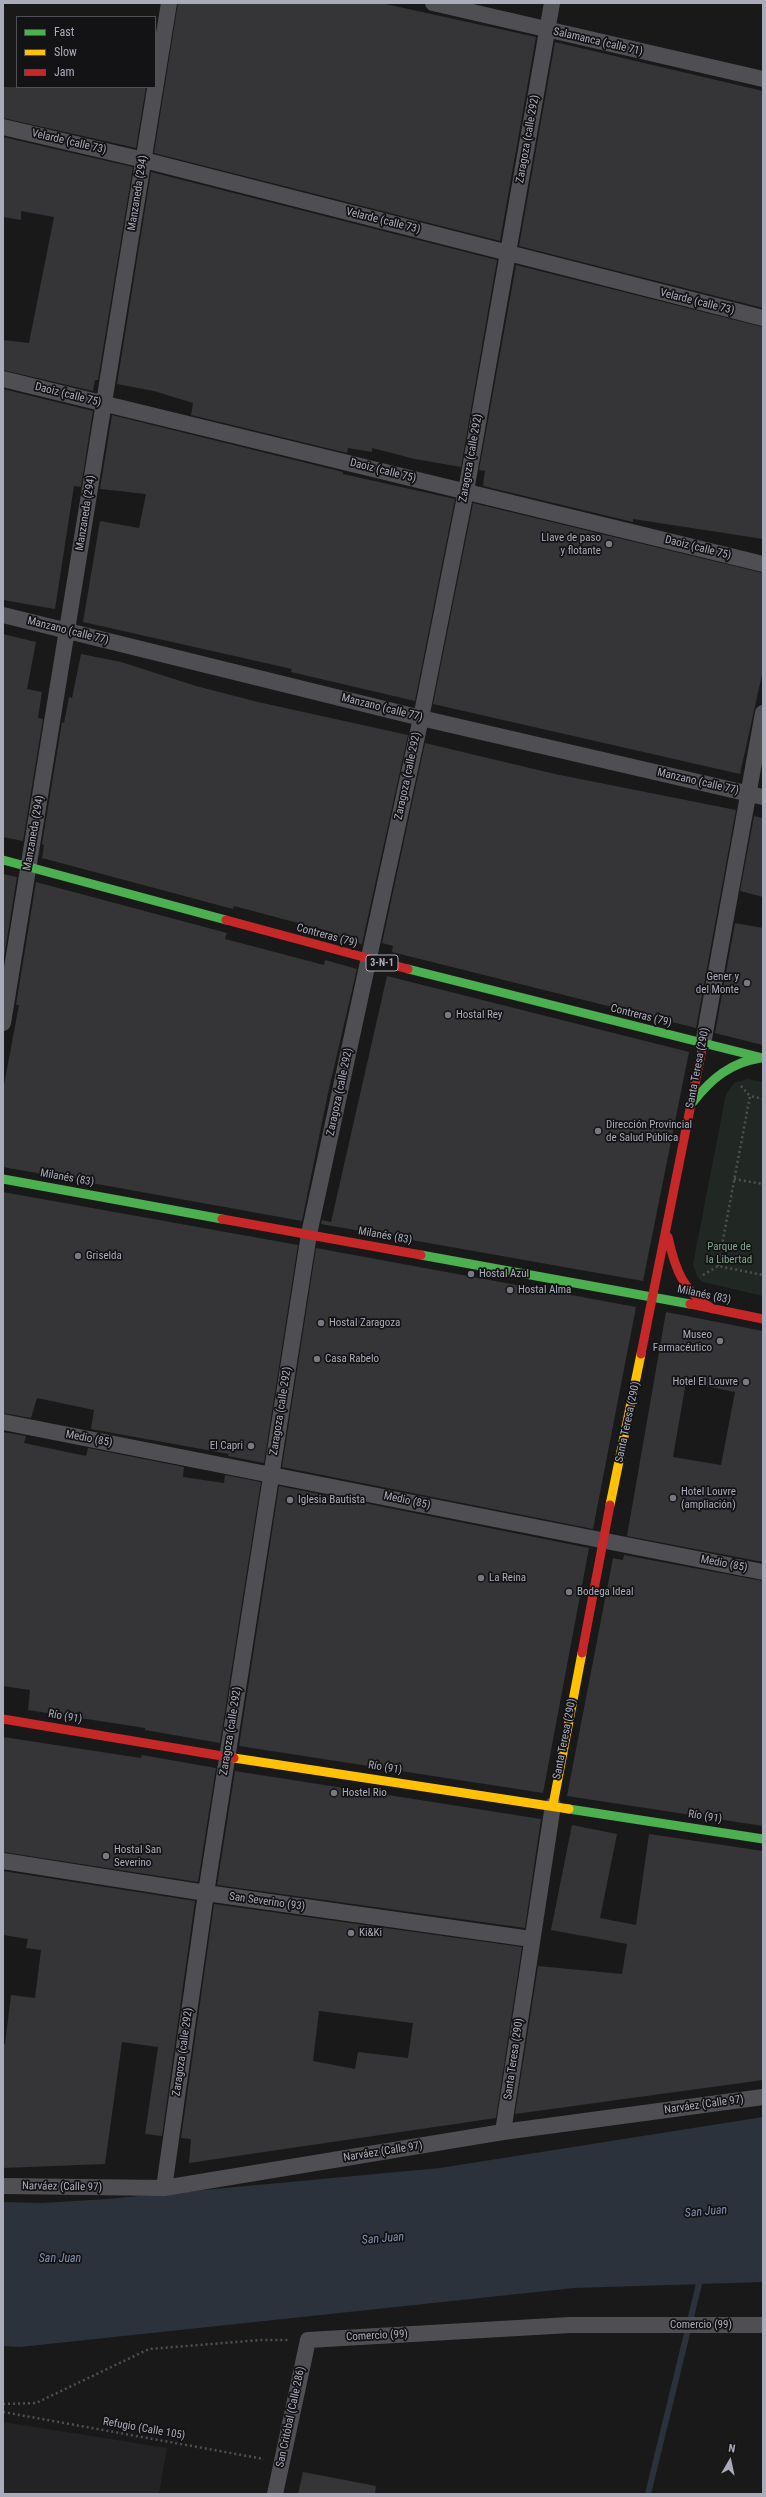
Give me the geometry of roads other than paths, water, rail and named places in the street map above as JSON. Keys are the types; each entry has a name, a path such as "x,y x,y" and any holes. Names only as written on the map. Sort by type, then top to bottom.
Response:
{"street":[{"name":"Manzaneda (294)","path":"156,82 168,3"},
{"name":"Salamanca (calle 71)","path":"432,3 547,31 763,79"},
{"name":"Zaragoza (calle 292)","path":"164,2188 206,1893 309,1234 421,718 466,491 552,3"},
{"name":"Manzaneda (294)","path":"3,1023 68,631 103,403 155,88"},
{"name":"Velarde (calle 73)","path":"3,127 144,160 763,318"},
{"name":"Daoiz (calle 75)","path":"3,379 763,564"},
{"name":"Manzano (calle 77)","path":"3,616 421,718 755,795"},
{"name":"Santa Teresa (290)","path":"503,2132 552,1805 603,1542 667,1232 703,1044 755,795 763,713"},
{"name":"Contreras (79)","path":"3,860 369,959 762,1058"},
{"path":"692,1104 714,1078 727,1068 739,1061 762,1058"},
{"name":"Milanés (83)","path":"3,1179 654,1297 763,1319"},
{"path":"667,1232 671,1253 683,1286 700,1303 715,1310"},
{"name":"Medio (85)","path":"3,1422 272,1473 603,1542 763,1572"},
{"name":"Río (91)","path":"3,1719 227,1757 763,1838"},
{"name":"San Severino (93)","path":"3,1861 206,1893 531,1939"},
{"name":"Narváez (Calle 97)","path":"3,2186 164,2188 503,2132 763,2097"},
{"name":"Comercio (99)","path":"308,2340 570,2325 763,2325"},
{"name":"San Critóbal (Calle 286)","path":"275,2494 308,2340"}],"water":[{"name":"San Juan","path":"763,2117 763,2282 574,2288 20,2347 3,2346 3,2202 42,2203 107,2199 440,2168"}],"waterway":[{"path":"648,2494 699,2284"}],"place":[{"name":"Llave de paso y flotante","path":"609,544"},
{"name":"Gener y del Monte","path":"747,983"},
{"name":"Hostal Rey","path":"448,1015"},
{"name":"Dirección Provincial de Salud Pública","path":"598,1131"},
{"name":"Griselda","path":"78,1256"},
{"name":"Hostal Azul","path":"471,1274"},
{"name":"Hostal Alma","path":"510,1290"},
{"name":"Hostal Zaragoza","path":"321,1323"},
{"name":"Museo Farmacéutico","path":"720,1341"},
{"name":"Casa Rabelo","path":"317,1359"},
{"name":"Hotel El Louvre","path":"746,1382"},
{"name":"El Capri","path":"251,1446"},
{"name":"Hotel Louvre (ampliación)","path":"673,1498"},
{"name":"Iglesia Bautista","path":"290,1500"},
{"name":"La Reina","path":"481,1578"},
{"name":"Bodega Ideal","path":"569,1592"},
{"name":"Hostel Rio","path":"334,1793"},
{"name":"Hostal San Severino","path":"106,1856"},
{"name":"Ki&Ki","path":"351,1933"}],"park label":[{"name":"Parque de la Libertad","path":"729,1253"}]}
